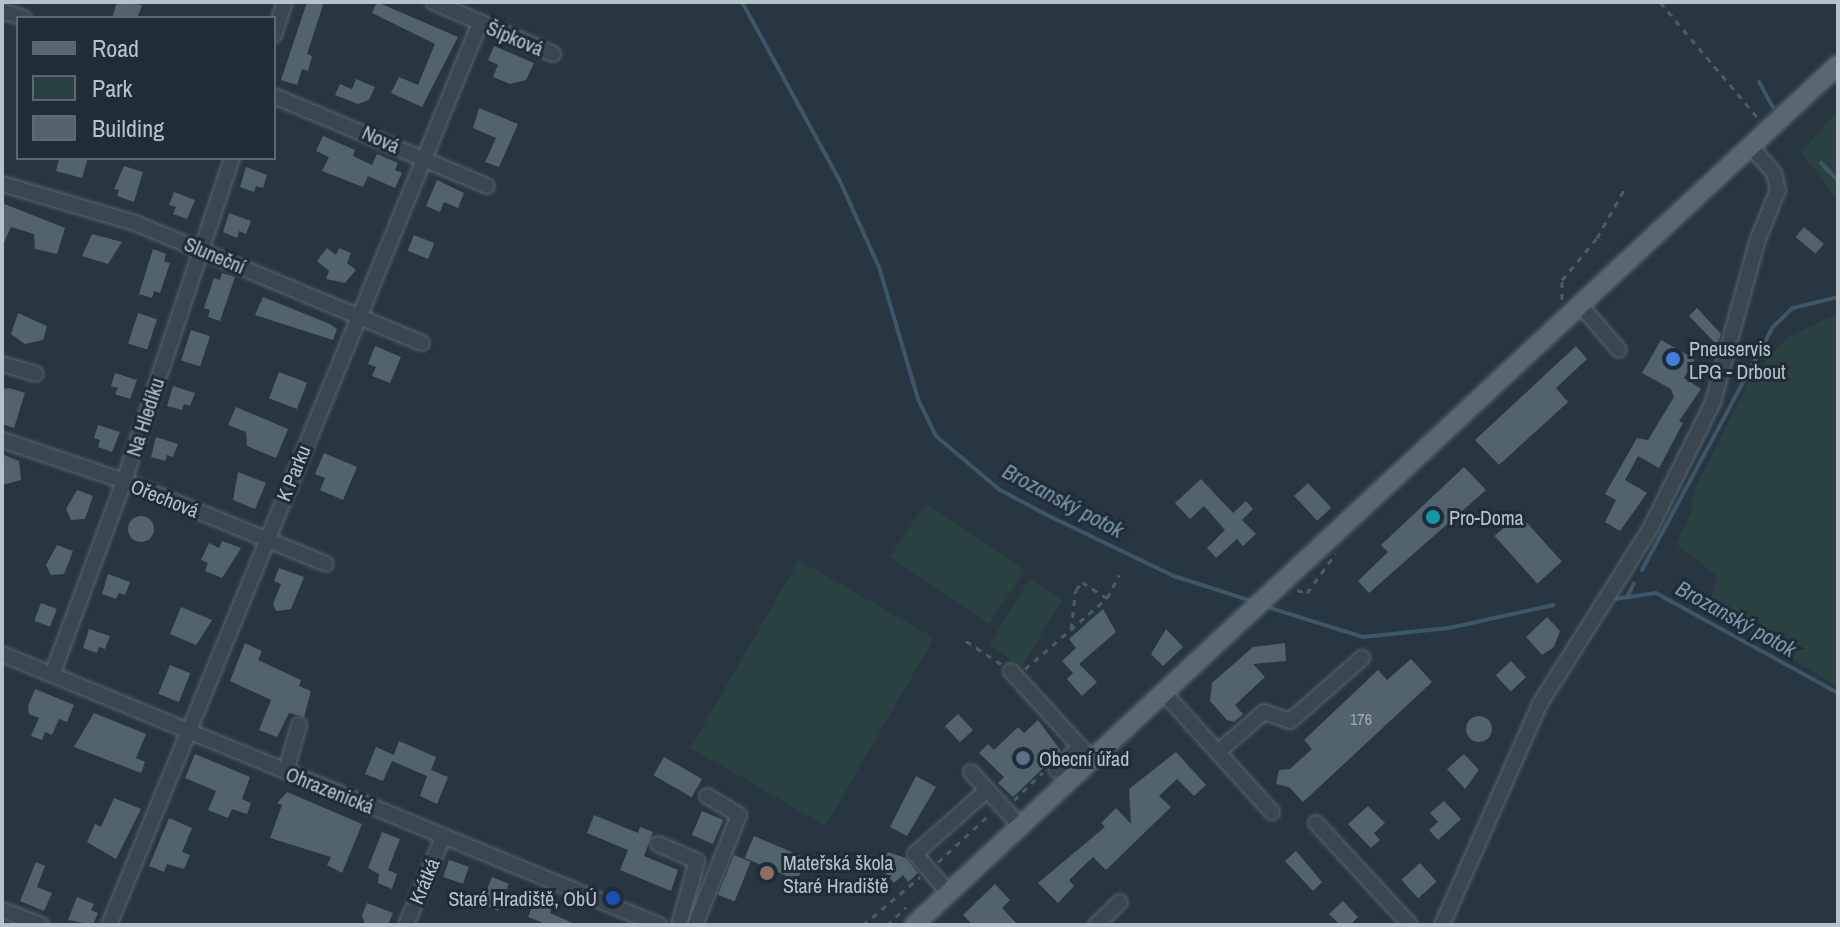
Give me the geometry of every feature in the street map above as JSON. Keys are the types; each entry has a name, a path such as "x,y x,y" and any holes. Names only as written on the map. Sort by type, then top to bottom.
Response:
{"main road":[{"path":"912,920 948,892 1019,825 1086,753 1164,693 1838,65"}],"street":[{"path":"276,29 285,2"},
{"name":"Šípková","path":"433,2 553,54"},
{"name":"K Parku","path":"109,925 480,23"},
{"name":"Nová","path":"276,97 487,186"},
{"path":"1442,925 1541,702 1650,529 1713,402 1758,239 1778,190 1774,173 1751,147"},
{"name":"Na Hledíku","path":"52,675 124,481 231,160"},
{"name":"Sluneční","path":"2,184 135,223 422,343"},
{"path":"1581,306 1619,350"},
{"path":"2,364 36,374"},
{"name":"Ořechová","path":"2,440 124,481 326,564"},
{"name":"Ohrazenická","path":"2,654 659,925"},
{"path":"1218,752 1264,712 1290,721 1362,658"},
{"path":"1013,674 1086,753 1050,771"},
{"path":"1164,693 1272,812"},
{"path":"286,771 299,725"},
{"path":"971,772 1019,825"},
{"path":"948,892 915,854 987,790"},
{"path":"695,925 739,815 707,796"},
{"path":"1316,823 1410,925"},
{"name":"Krátká","path":"406,925 443,837"},
{"path":"658,844 697,861 679,925"},
{"path":"1096,925 1120,902"},
{"path":"2,910 41,925"}],"path":[{"path":"1660,2 1768,130"},
{"path":"1566,320 1562,280 1597,238 1624,190"},
{"path":"966,641 1013,674 1107,598 1119,575"},
{"path":"1071,629 1076,590 1082,582 1107,598"},
{"path":"863,925 1006,799 1010,804 1050,771"},
{"path":"887,925 912,920"}],"green space":[{"path":"1838,111 1838,201 1801,152"},
{"path":"1838,313 1838,687 1708,608 1717,576 1676,544 1693,509 1691,497 1751,378 1788,337"},
{"path":"926,503 1025,570 989,624 890,557"},
{"path":"799,560 934,638 826,826 690,748"},
{"path":"1029,579 1062,599 1022,666 989,646"}],"building":[{"path":"117,2 142,5 138,16 113,16"},
{"path":"307,2 324,2 307,54 312,56 308,71 302,69 297,85 281,80"},
{"path":"377,2 458,37 422,107 391,93 399,77 418,85 435,44 372,13"},
{"path":"494,46 534,63 526,80 510,84 493,77 498,65 488,60"},
{"path":"356,79 375,87 369,100 358,104 335,95 340,84 352,89"},
{"path":"479,108 518,124 499,167 485,162 496,138 473,128"},
{"path":"323,136 355,150 353,156 372,165 377,154 398,163 395,170 402,173 395,188 368,176 363,187 322,171 329,157 316,151"},
{"path":"59,160 87,160 82,178 56,171"},
{"path":"124,166 143,172 134,202 117,196 119,190 114,189"},
{"path":"246,167 267,175 263,188 256,186 254,192 240,187"},
{"path":"437,180 464,193 458,208 444,202 440,212 426,206"},
{"path":"174,192 195,200 187,219 173,214 176,207 169,205"},
{"path":"2,203 65,228 57,254 35,249 34,234 11,227 2,247"},
{"path":"229,213 251,221 246,234 239,231 237,238 223,232"},
{"path":"1804,227 1824,244 1816,254 1796,237"},
{"path":"92,234 122,242 108,264 82,256"},
{"path":"414,235 434,243 428,259 408,251"},
{"path":"327,248 336,255 339,248 351,253 347,263 356,270 345,283 326,279 329,271 317,261"},
{"path":"153,249 166,254 164,261 170,263 160,293 154,291 152,298 139,294"},
{"path":"222,273 235,277 220,321 208,317 210,310 204,308 214,278 220,280"},
{"path":"263,297 330,324 337,329 333,340 255,315"},
{"path":"1697,308 1721,334 1717,345 1689,316"},
{"path":"18,313 47,326 43,340 25,344 11,334"},
{"path":"138,313 157,319 147,350 128,343"},
{"path":"191,330 210,336 200,367 181,360"},
{"path":"1661,340 1695,359 1684,378 1701,389 1679,421 1683,423 1659,468 1638,456 1625,480 1647,493 1620,531 1605,522 1616,500 1605,494 1637,438 1648,440 1674,397 1671,389 1642,373"},
{"path":"375,346 401,357 390,383 372,376 376,367 368,364"},
{"path":"1576,346 1587,359 1556,388 1568,402 1499,465 1475,440"},
{"path":"279,372 307,383 297,409 269,398"},
{"path":"115,373 137,380 130,399 115,394 118,388 111,386"},
{"path":"173,386 195,393 190,406 184,404 182,410 167,406"},
{"path":"2,389 25,393 14,428 2,424"},
{"path":"236,407 288,429 276,458 247,446 246,432 228,425"},
{"path":"98,425 120,432 112,452 98,447 100,440 94,438"},
{"path":"156,437 178,444 173,457 167,455 165,461 151,457"},
{"path":"324,453 357,467 343,500 320,490 325,478 315,474"},
{"path":"2,454 19,461 21,480 2,485"},
{"name":"Pro-Doma","path":"1464,467 1486,490 1369,593 1358,581 1388,552 1381,545"},
{"path":"238,472 266,483 255,509 233,500"},
{"path":"1201,479 1233,513 1246,501 1253,509 1242,520 1256,534 1243,546 1237,539 1216,558 1207,548 1225,530 1204,506 1190,519 1175,503"},
{"path":"1308,483 1331,508 1317,521 1294,496"},
{"path":"77,490 93,496 85,519 71,520 66,509"},
{"path":"1519,514 1562,562 1537,584 1494,536"},
{"path":"141,516 150,520 154,529 150,538 141,542 132,538 128,529 132,520"},
{"path":"222,541 241,548 222,578 205,571 208,563 201,560 209,543 219,548"},
{"path":"57,545 73,551 64,574 51,575 46,565"},
{"path":"279,568 304,577 291,609 276,611 273,604 281,584 274,581"},
{"path":"108,574 130,582 125,595 119,593 116,599 102,594"},
{"path":"41,603 57,609 50,627 34,621"},
{"path":"181,607 212,620 196,645 170,634"},
{"path":"1103,609 1116,632 1079,664 1097,682 1082,696 1067,679 1073,673 1062,661 1076,648 1069,639"},
{"path":"1547,617 1560,631 1554,647 1542,655 1526,637"},
{"path":"89,629 110,636 105,649 99,647 97,653 83,648"},
{"path":"1166,629 1183,647 1163,666 1151,654"},
{"path":"245,643 262,651 258,660 301,680 299,686 311,691 304,717 289,713 277,737 259,730 271,700 230,681"},
{"path":"1285,643 1286,661 1253,664 1265,677 1235,705 1243,714 1234,722 1227,720 1210,701 1212,683 1253,647"},
{"path":"1411,659 1432,682 1303,802 1289,787 1276,784 1279,770 1290,769 1312,749 1304,740 1378,670 1387,680"},
{"path":"1511,661 1526,677 1511,691 1496,675"},
{"path":"170,665 190,673 179,702 158,694"},
{"path":"35,689 74,705 67,722 59,719 52,735 45,732 42,740 31,736 39,718 29,714 28,706"},
{"path":"94,713 146,734 136,758 145,762 141,773 74,747"},
{"path":"958,714 973,730 960,742 945,726"},
{"path":"1479,716 1488,720 1492,729 1488,738 1479,742 1470,738 1466,729 1470,720"},
{"path":"1038,720 1061,751 1013,797 998,783 1004,777 979,753 988,744 994,750 1018,727 1024,733"},
{"path":"399,741 436,757 431,770 448,777 437,804 420,796 427,776 392,761 383,781 365,774 376,747 394,755"},
{"path":"1176,752 1206,785 1194,796 1177,779 1159,796 1171,807 1106,870 1093,857 1069,880 1074,886 1058,903 1038,883 1105,827 1101,823 1116,808 1131,824 1129,789"},
{"path":"195,754 250,777 242,799 251,803 247,814 232,809 228,818 208,810 216,791 185,778"},
{"path":"1464,754 1479,770 1465,789 1447,769"},
{"path":"664,757 702,779 692,797 654,775"},
{"path":"916,776 936,787 907,836 890,827"},
{"path":"287,792 362,824 342,873 327,865 331,857 270,838 282,805 277,803"},
{"path":"114,798 141,809 116,859 87,842 95,824 101,827"},
{"path":"1444,801 1461,819 1438,840 1429,830 1438,822 1430,813"},
{"path":"1368,806 1385,823 1374,833 1380,840 1371,848 1348,824"},
{"path":"702,811 723,820 713,844 692,835"},
{"path":"594,815 638,833 640,827 653,832 644,856 678,870 671,891 620,870 628,850 587,833"},
{"path":"169,818 192,828 182,852 190,855 184,869 167,864 164,872 149,866"},
{"path":"382,832 400,839 388,870 397,874 392,889 378,883 379,874 368,868"},
{"path":"754,836 806,858 797,880 745,858"},
{"path":"1296,851 1322,882 1313,891 1285,861"},
{"path":"888,852 906,858 918,873 908,882 903,875 894,883 880,867"},
{"path":"734,855 751,862 735,902 718,895"},
{"path":"449,860 469,867 463,884 443,877"},
{"path":"36,862 45,866 37,887 52,893 44,911 20,901"},
{"path":"1420,863 1437,882 1418,898 1401,880"},
{"path":"492,877 509,884 498,911 481,904"},
{"path":"995,884 1010,900 1002,908 1018,925 973,925 963,915"},
{"path":"537,895 554,902 550,913 577,925 548,925 528,917"},
{"path":"77,897 94,904 91,910 98,913 93,925 68,920"},
{"path":"1343,901 1358,917 1350,925 1340,925 1329,914"},
{"path":"367,903 393,913 388,925 365,925 362,915"}],"waterway":[{"name":"Brozanský potok","path":"742,2 838,177 879,267 918,399 936,436 1000,490 1047,515 1174,576 1252,601"},
{"path":"1759,82 1773,107"},
{"path":"1821,163 1838,180"},
{"path":"1642,570 1773,327 1793,308 1838,297"},
{"path":"1628,595 1634,583"},
{"name":"Brozanský potok","path":"1615,599 1656,593 1838,693"},
{"name":"Brozanský potok","path":"1264,606 1363,637 1449,628 1554,605"}],"place":[{"name":"Pneuservis LPG - Drbout","path":"1673,359"},
{"name":"Pro-Doma","path":"1433,517"},
{"name":"Obecní úřad","path":"1023,758"},
{"name":"Mateřská škola Staré Hradiště","path":"767,873"},
{"name":"Staré Hradiště, ObÚ","path":"613,898"}]}
